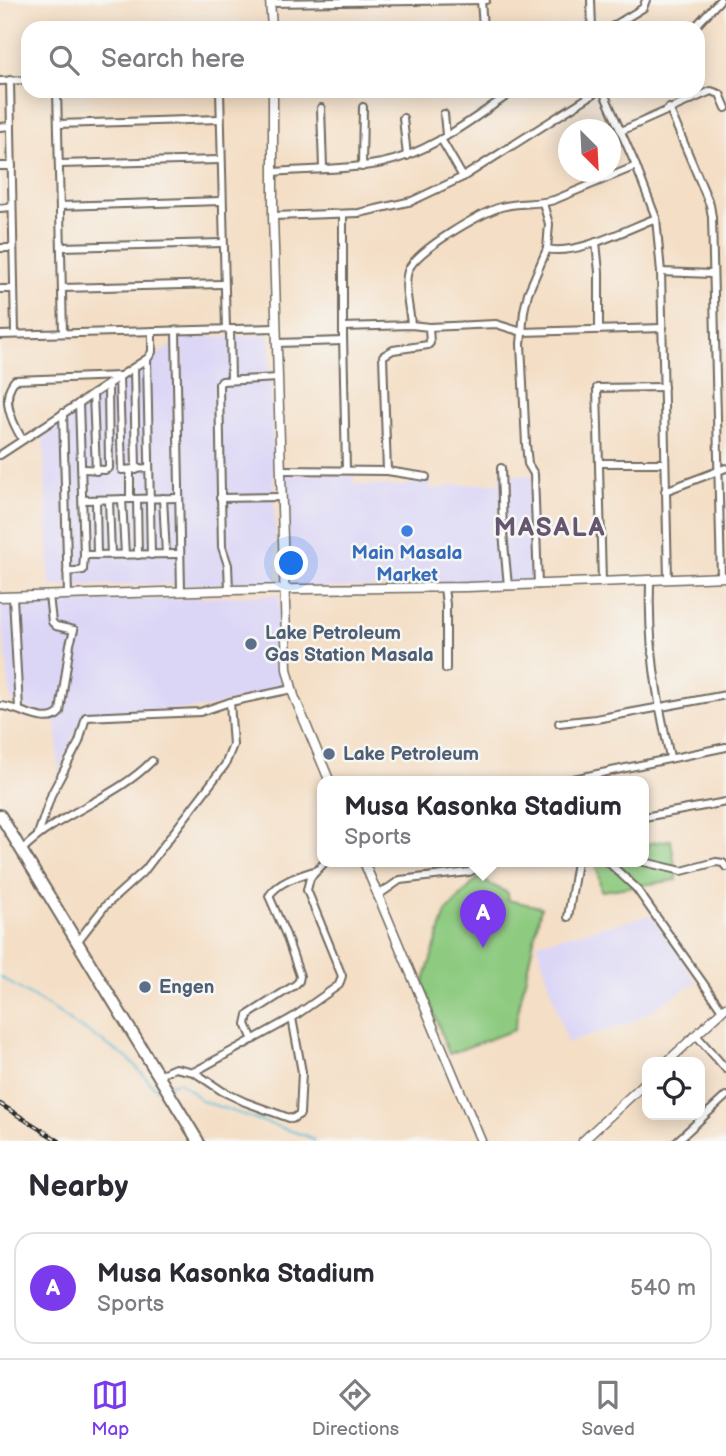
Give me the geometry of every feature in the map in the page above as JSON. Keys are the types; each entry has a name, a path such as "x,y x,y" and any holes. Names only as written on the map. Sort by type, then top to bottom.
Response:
{"highway":[{"path":"0,815 198,1141"}],"street":[{"path":"271,21 270,1 483,0 483,21"},
{"path":"591,0 592,21"},
{"path":"622,21 643,8 646,0"},
{"path":"700,21 720,0"},
{"path":"10,80 15,334"},
{"path":"0,81 21,80"},
{"path":"705,93 711,91 720,94 725,102"},
{"path":"57,98 63,333"},
{"path":"220,98 223,284 231,380"},
{"path":"273,98 273,216 287,669 292,689 328,776"},
{"path":"275,172 362,167 407,156 444,137 503,98"},
{"path":"273,216 343,215 412,201 463,177 589,98"},
{"path":"604,98 615,119"},
{"path":"668,579 663,328 656,218 621,131 694,98"},
{"path":"362,167 363,107"},
{"path":"321,108 323,168"},
{"path":"0,597 508,586 723,577 712,218 710,205 669,108"},
{"path":"444,114 444,137 463,177"},
{"path":"403,118 407,156"},
{"path":"58,124 220,119"},
{"path":"0,127 10,127"},
{"path":"59,164 220,160"},
{"path":"0,166 12,166"},
{"path":"411,325 408,271 422,253 500,207 543,203 636,166"},
{"path":"60,206 221,201"},
{"path":"538,585 534,474 528,464 526,444 522,332 528,293 547,249 549,224 543,203"},
{"path":"0,208 12,207"},
{"path":"343,215 346,469"},
{"path":"547,249 562,252 596,242 656,218"},
{"path":"596,242 599,330"},
{"path":"61,247 222,243"},
{"path":"0,248 13,248"},
{"path":"661,272 712,274"},
{"path":"62,288 223,284"},
{"path":"0,289 14,289"},
{"path":"343,327 496,324 522,332 663,328"},
{"path":"387,471 383,356 393,350 428,345 429,327"},
{"path":"0,335 276,328"},
{"path":"0,455 148,359 151,355 152,331"},
{"path":"176,331 181,591"},
{"path":"277,343 343,341"},
{"path":"148,359 150,555"},
{"path":"134,368 133,471 138,555"},
{"path":"121,377 122,468 125,471 133,471 148,468"},
{"path":"22,439 9,412 9,390 15,380 121,377"},
{"path":"229,590 228,565 222,547 218,387 222,380 278,378"},
{"path":"83,469 96,471 109,468 108,385"},
{"path":"602,582 597,388 664,387"},
{"path":"93,394 96,471"},
{"path":"67,572 81,571 84,555 79,403"},
{"path":"63,413 68,594"},
{"path":"599,463 664,463"},
{"path":"501,468 508,586"},
{"path":"665,491 726,468"},
{"path":"281,470 346,469 426,477"},
{"path":"220,498 282,497"},
{"path":"163,498 166,554"},
{"path":"83,500 179,498"},
{"path":"122,499 125,555"},
{"path":"96,500 97,555"},
{"path":"109,500 111,555"},
{"path":"84,555 180,554"},
{"path":"650,580 650,649 658,707 670,757"},
{"path":"444,587 447,617 446,669"},
{"path":"0,706 48,718 54,718 60,712 74,630 56,626 51,622 49,595"},
{"path":"13,597 19,709"},
{"path":"38,834 52,793 79,742 86,717 200,712 230,702 292,689"},
{"path":"559,723 596,719 726,695"},
{"path":"77,942 105,906 145,870 226,765 233,745 230,702"},
{"path":"586,776 726,747"},
{"path":"21,851 38,834 134,777 152,761"},
{"path":"649,816 726,802"},
{"path":"649,863 682,871 716,862 723,863 726,867"},
{"path":"194,1072 292,1018 342,981 307,890 307,884 319,867"},
{"path":"366,867 481,1141"},
{"path":"377,896 400,880 469,872 478,867"},
{"path":"568,917 576,867"},
{"path":"613,867 636,888 724,1009 672,1057"},
{"path":"253,1040 246,1024 248,1015 295,985 300,976 269,896 270,892 287,881 316,870"},
{"path":"159,1075 175,1068 194,1072 244,1102 292,1119 297,1118 300,1114 302,1072 292,1018"},
{"path":"696,1035 726,1069"},
{"path":"586,1140 642,1086"},
{"path":"677,1141 726,1096"}],"shaded area":[{"path":"269,335 277,583 50,586 43,435 182,338"},
{"name":"Main Masala Market","path":"280,474 355,475 353,485 404,486 430,479 431,490 454,485 499,483 501,475 533,475 529,520 536,542 533,578 528,586 284,588"},
{"path":"279,595 283,687 207,708 84,714 58,773 57,725 11,699 0,604"},
{"path":"651,915 696,982 631,1023 567,1043 537,943"}],"green space":[{"path":"671,840 677,880 601,891 597,867 649,867 649,843"},
{"path":"478,878 508,893 507,900 541,907 514,1030 449,1054 423,984 446,912"}],"waterway":[{"path":"0,977 130,1060 157,1090"},
{"path":"168,1084 180,1082 202,1101 314,1141"}],"railway":[{"path":"0,1104 59,1141"}],"place":[{"name":"Main Masala Market","path":"407,531"},
{"name":"Lake Petroleum Gas Station Masala","path":"251,644"},
{"name":"Lake Petroleum","path":"329,754"},
{"name":"Musa Kasonka Stadium","path":"483,948"},
{"name":"Engen","path":"145,987"}],"district":[{"name":"MASALA","path":"550,528"}]}
